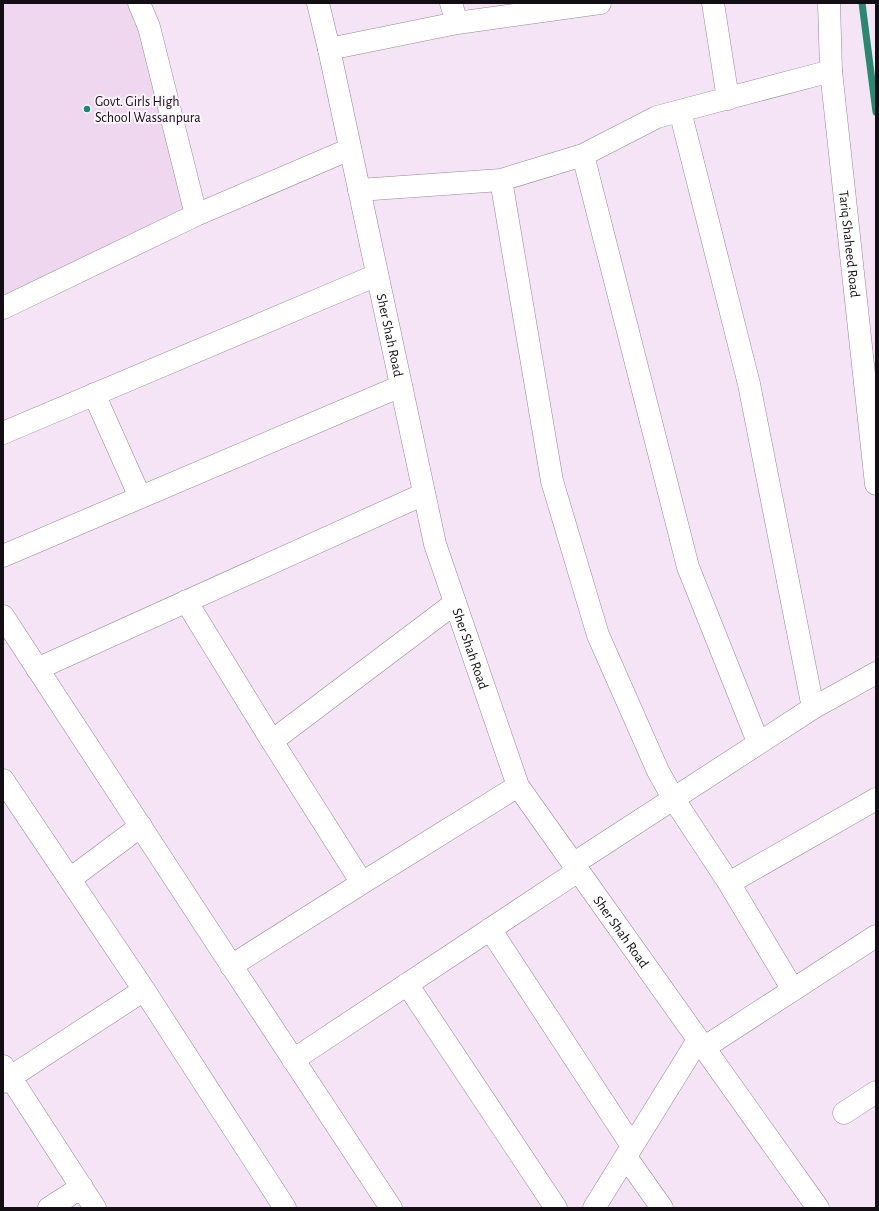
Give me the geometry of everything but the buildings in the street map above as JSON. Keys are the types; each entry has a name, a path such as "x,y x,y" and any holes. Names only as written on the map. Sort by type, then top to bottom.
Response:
{"street":[{"path":"139,3 149,27 196,215"},
{"name":"Sher Shah Road","path":"318,3 435,544 518,786 818,1208"},
{"path":"329,50 454,13 599,3"},
{"path":"713,3 728,99"},
{"name":"Tariq Shaheed Road","path":"829,3 831,71 876,484"},
{"path":"359,190 501,180 583,155 657,117 728,99 784,82 831,71"},
{"path":"680,111 750,384 813,708"},
{"path":"3,308 196,215 350,149"},
{"path":"583,155 688,567 758,742"},
{"path":"501,180 552,481 598,635 658,771 673,798 729,883 793,990"},
{"path":"3,433 377,275"},
{"path":"3,556 401,386"},
{"path":"94,394 140,497"},
{"path":"38,669 424,494"},
{"path":"186,601 362,883"},
{"path":"272,741 455,603"},
{"path":"3,616 391,1208"},
{"path":"293,1060 490,929 673,798 813,708 876,673"},
{"path":"3,780 144,990 285,1208"},
{"path":"231,966 518,786"},
{"path":"729,883 876,799"},
{"path":"70,879 141,826"},
{"path":"490,929 629,1152 662,1208"},
{"path":"594,1208 629,1152 701,1044 793,990 876,936"},
{"path":"407,984 556,1208"},
{"path":"95,1208 6,1075 144,990"},
{"path":"844,1113 876,1092"},
{"path":"49,1208 82,1187"}],"shaded area":[{"name":"Govt. Girls High School Wassanpura","path":"3,3 145,3 196,215 3,308"}],"waterway":[{"path":"862,3 876,112"}],"place":[{"name":"Govt. Girls High School Wassanpura","path":"87,109"}]}
